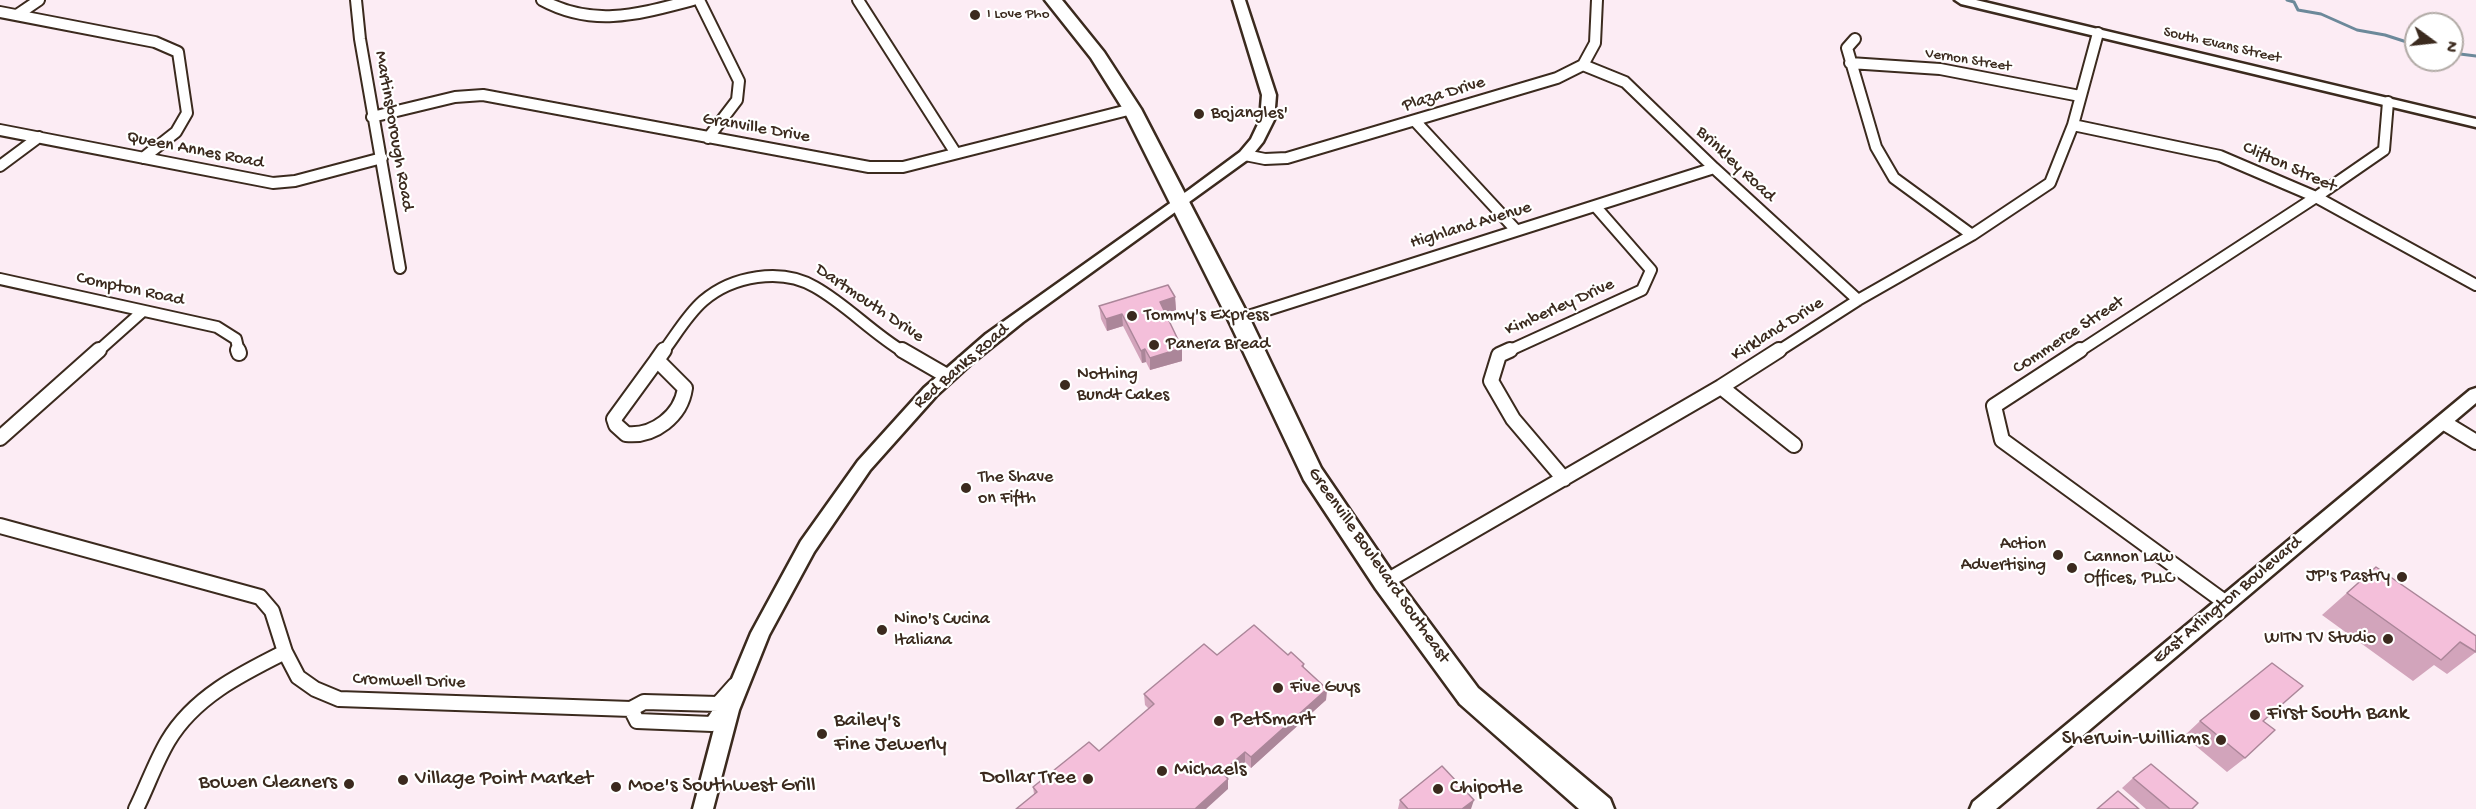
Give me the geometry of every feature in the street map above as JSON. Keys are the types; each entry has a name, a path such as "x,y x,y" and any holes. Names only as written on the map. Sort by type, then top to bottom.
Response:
{"highway":[{"name":"Greenville Boulevard Southeast","path":"1053,0 1098,56 1132,109 1239,319 1312,473 1385,582 1469,696 1600,809"}],"main road":[{"name":"Red Banks Road","path":"704,809 740,680 761,632 816,532 851,481 890,434 947,376 1025,312 1180,203 1245,155 1259,140 1267,123 1270,109 1266,83 1239,0"},
{"name":"South Evans Street","path":"1961,0 2476,123"},
{"name":"East Arlington Boulevard","path":"1980,809 2476,394"}],"street":[{"path":"16,15 39,0"},
{"name":"Martinsborough Road","path":"356,0 372,117 382,158 400,268"},
{"path":"542,0 565,11 587,16 623,16 693,0"},
{"path":"699,0 739,81 737,100 708,138"},
{"path":"858,0 955,152"},
{"path":"1583,65 1595,43 1597,0"},
{"path":"0,12 155,42 178,52 187,113 176,132 143,158"},
{"name":"Kirkland Drive","path":"1385,582 1720,387 1858,300 1972,235 2050,183 2073,125 2098,33"},
{"path":"1855,39 1847,48 1850,63 1876,147 1894,178 1972,235"},
{"name":"Vernon Street","path":"1850,63 1940,69 2080,96"},
{"name":"Plaza Drive","path":"1245,155 1265,159 1287,158 1557,78 1583,65"},
{"name":"Brinkley Road","path":"1583,65 1625,82 1714,168 1858,300"},
{"name":"Granville Drive","path":"372,117 455,97 483,95 869,166 903,167 1132,109"},
{"name":"Commerce Street","path":"2226,603 2002,440 1994,406 2316,197 2384,150 2388,102"},
{"path":"1415,121 1515,230"},
{"name":"Clifton Street","path":"2073,125 2220,156 2316,197 2476,285"},
{"name":"Queen Annes Road","path":"0,129 273,183 296,181 382,158"},
{"path":"0,166 39,137"},
{"name":"Highland Avenue","path":"1239,319 1380,271 1596,207 1714,168"},
{"name":"Kimberley Drive","path":"1564,479 1513,419 1491,381 1499,355 1642,290 1651,270 1596,207"},
{"name":"Dartmouth Drive","path":"657,360 685,388 685,395 660,426 647,433 626,434 616,425 614,419 657,360 691,314 706,300 725,288 742,282 776,276 794,277 816,287 873,332 947,376"},
{"name":"Compton Road","path":"0,279 217,327 236,339 239,353"},
{"path":"0,438 143,311"},
{"path":"1720,387 1794,445"},
{"path":"2443,422 2476,442"},
{"name":"Cromwell Drive","path":"0,526 260,597 272,611 285,652 298,676 315,689 339,699 631,710 644,702 718,704 740,680"},
{"path":"136,809 168,740 193,708 222,685 285,652"},
{"name":"Cromwell Drive","path":"631,710 637,721 712,724 740,680"}],"building":[{"path":"1168,285 1175,297 1160,302 1182,348 1150,358 1145,349 1141,351 1122,314 1106,319 1099,306"},
{"path":"2376,567 2476,636 2476,652 2460,642 2441,660 2347,593"},
{"path":"1254,625 1288,655 1291,652 1304,664 1302,666 1327,689 1251,757 1245,752 1222,772 1228,779 1195,809 1016,809 1037,792 1033,787 1089,742 1099,751 1154,704 1144,694 1204,644 1217,655"},
{"path":"2272,663 2303,686 2263,721 2275,730 2245,758 2200,721"},
{"path":"2151,764 2198,803 2192,809 2170,809 2133,778"},
{"path":"1442,766 1474,800 1462,809 1408,809 1400,800"},
{"path":"2118,791 2139,809 2097,809"}],"waterway":[{"path":"2287,0 2294,2 2298,10 2321,14 2357,30 2404,41"},
{"path":"2464,54 2476,56"}],"place":[{"name":"I Love Pho","path":"975,15"},
{"name":"Bojangles'","path":"1199,114"},
{"name":"Tommy's Express","path":"1132,316"},
{"name":"Panera Bread","path":"1154,345"},
{"name":"Nothing Bundt Cakes","path":"1065,385"},
{"name":"The Shave on Fifth","path":"966,488"},
{"name":"Action Advertising","path":"2058,555"},
{"name":"Cannon Law Offices, PLLC","path":"2072,568"},
{"name":"JP's Pastry","path":"2402,577"},
{"name":"Nino's Cucina Italiana","path":"882,630"},
{"name":"WITN TV Studio","path":"2388,639"},
{"name":"Five Guys","path":"1278,688"},
{"name":"First South Bank","path":"2255,715"},
{"name":"PetSmart","path":"1219,721"},
{"name":"Bailey's Fine Jewerly","path":"822,734"},
{"name":"Sherwin-Williams","path":"2221,740"},
{"name":"Michaels","path":"1162,771"},
{"name":"Dollar Tree","path":"1088,779"},
{"name":"Village Point Market","path":"403,780"},
{"name":"Bowen Cleaners","path":"349,784"},
{"name":"Moe's Southwest Grill","path":"616,787"},
{"name":"Chipotle","path":"1438,789"}]}
